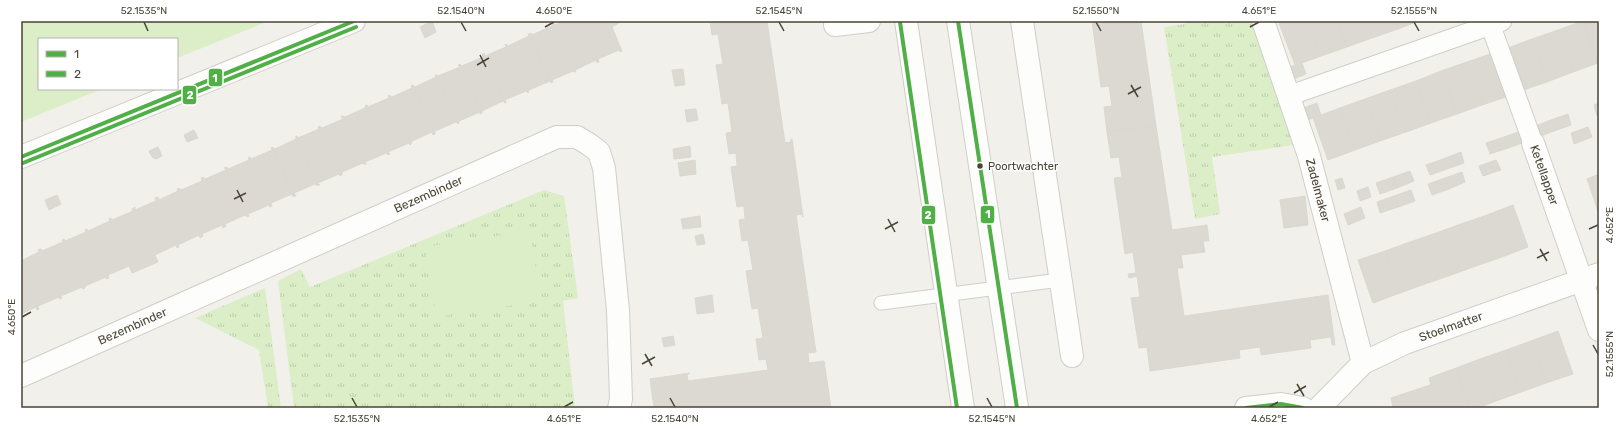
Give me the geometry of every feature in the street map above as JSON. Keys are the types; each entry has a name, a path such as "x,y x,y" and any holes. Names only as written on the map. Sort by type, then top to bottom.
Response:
{"street":[{"path":"21,157 354,21"},
{"path":"835,25 869,21"},
{"path":"906,21 963,408"},
{"path":"958,21 1017,408"},
{"path":"1022,21 1072,356"},
{"name":"Zadelmaker","path":"1263,21 1309,156 1363,363"},
{"path":"1288,96 1494,22"},
{"name":"Ketellapper","path":"1494,22 1533,143 1591,278 1599,330"},
{"name":"Bezembinder","path":"21,376 557,137 577,137 599,152 604,168 618,310 621,399 619,408"},
{"name":"Stoelmatter","path":"1319,408 1363,363 1406,344 1591,278"},
{"path":"1246,408 1281,404 1302,408"}],"lane":[{"path":"881,303 946,296 1060,280"}],"green space":[{"path":"21,21 269,21 178,58 178,38 38,38 38,90 100,90 21,122"},
{"path":"1184,21 1252,21 1294,145 1212,157 1220,214 1195,219 1164,27 1185,24"},
{"path":"544,190 564,196 578,298 563,301 575,408 294,408 278,281 301,269 310,287"},
{"path":"530,231 541,301 436,317 425,247"},
{"path":"265,288 281,408 268,408 259,350 195,318"}],"building":[{"path":"432,21 436,32 425,38 420,27"},
{"path":"564,21 580,21 598,62 597,63 596,60 575,70 575,72 553,23 555,25"},
{"path":"580,21 619,21 619,23 612,27 622,51 620,52 619,50 598,59 598,62"},
{"path":"710,21 767,21 785,143 791,142 792,139 803,217 802,214 796,215 816,352 808,353 809,363 824,361 831,408 654,408 650,379 690,373 687,375 688,381 768,370 766,359 759,360 756,339 763,338 758,308 752,309 746,271 753,270 748,240 742,241 739,220 745,219 744,206 737,207 731,167 737,166 736,153 729,154 726,133 732,132 728,103 722,104 716,65 723,64 718,34 712,35"},
{"path":"1092,21 1141,21 1156,126 1107,132 1104,107 1112,106 1109,86 1101,87"},
{"path":"1286,21 1309,21 1321,56 1302,63 1306,74 1291,80 1287,68 1295,65 1279,23"},
{"path":"1309,21 1338,21 1347,47 1321,56"},
{"path":"1338,21 1366,21 1372,38 1347,47"},
{"path":"1366,21 1395,21 1398,29 1372,38"},
{"path":"1395,21 1419,21 1398,29"},
{"path":"1583,21 1598,63 1573,72 1558,30"},
{"path":"1583,21 1599,21 1598,63"},
{"path":"553,23 575,72 573,71 552,80 553,82 551,83 529,34 531,33 532,35 552,26"},
{"path":"1558,30 1573,72 1547,82 1532,39"},
{"path":"529,34 551,83 550,81 529,90 528,93 506,44 508,46 529,36"},
{"path":"1532,39 1547,82 1520,91 1505,49"},
{"path":"505,44 528,93 526,91 505,100 506,103 483,54 484,53 485,56 506,47"},
{"path":"1493,53 1509,96 1482,105 1467,62"},
{"path":"482,54 505,103 503,101 482,111 482,113 460,64 462,66 483,57"},
{"path":"1467,62 1482,105 1457,114 1441,71"},
{"path":"460,64 482,113 480,114 480,112 459,121 458,124 436,75 438,76 460,67 458,65"},
{"path":"683,69 685,85 675,86 672,70"},
{"path":"1441,71 1457,114 1431,123 1416,81"},
{"path":"436,75 458,124 456,122 435,131 435,134 413,85 415,87 436,77"},
{"path":"1416,81 1431,123 1406,132 1390,90"},
{"path":"413,85 435,134 433,135 432,132 412,141 411,144 389,95 392,97 412,88 411,86"},
{"path":"1390,90 1406,132 1380,141 1365,99"},
{"path":"389,95 411,144 410,145 409,143 388,152 390,154 388,155 366,105 368,107 389,98"},
{"path":"1365,99 1380,141 1355,150 1340,108"},
{"path":"1317,103 1321,115 1340,108 1355,150 1328,160 1313,118 1305,121 1301,109"},
{"path":"1599,103 1599,115 1597,116 1594,105"},
{"path":"366,105 388,155 386,153 365,162 365,165 343,116 345,117 365,108"},
{"path":"696,109 698,120 687,122 685,110"},
{"path":"1568,114 1571,125 1554,131 1551,120"},
{"path":"341,116 343,116 365,165 363,163 342,172 342,175 319,126 322,128 343,119"},
{"path":"1551,120 1554,131 1538,137 1533,127"},
{"path":"319,126 342,175 340,176 339,174 318,183 320,185 318,185 296,136 298,138 319,129"},
{"path":"1156,126 1172,230 1207,225 1209,241 1203,241 1205,252 1181,255 1183,268 1177,268 1184,316 1328,295 1335,345 1332,345 1331,337 1310,340 1311,348 1261,355 1260,347 1239,350 1240,358 1150,371 1147,347 1139,348 1131,298 1140,297 1137,276 1129,278 1128,274 1136,273 1133,252 1125,254 1114,178 1122,177 1119,157 1111,158 1107,132"},
{"path":"1588,127 1592,137 1574,144 1571,133"},
{"path":"194,130 198,138 187,142 184,135"},
{"path":"1521,131 1525,142 1508,148 1504,137"},
{"path":"296,136 318,185 317,186 315,184 294,193 296,196 294,196 272,147 275,149 296,139"},
{"path":"1504,137 1508,148 1490,154 1486,143"},
{"path":"690,146 691,157 674,159 673,149"},
{"path":"158,147 162,156 156,159 152,157 149,151"},
{"path":"272,147 294,196 293,197 292,194 271,203 272,206 270,207 269,205 248,214 249,216 247,217 245,215 225,224 226,226 223,228 222,225 202,234 203,236 200,238 199,235 178,245 179,247 177,248 176,245 155,255 158,262 132,273 129,266 108,275 109,278 106,279 106,277 85,286 83,289 82,287 61,296 62,298 60,299 59,297 38,306 39,309 37,310 36,307 21,314 21,261 39,252 38,250 41,249 42,251 63,242 62,240 64,239 65,241 86,232 85,230 87,229 88,231 110,221 109,219 111,218 112,220 133,211 132,209 135,207 135,210 156,201 155,198 158,197 159,200 178,191 177,189 179,188 181,190 202,181 201,178 203,177 205,179 226,170 224,168 227,167 228,169 249,160 248,158 250,157 251,159 272,150"},
{"path":"1461,152 1464,163 1447,169 1443,159"},
{"path":"1443,159 1447,169 1430,175 1426,165"},
{"path":"695,160 696,174 680,176 678,163"},
{"path":"1496,160 1501,170 1483,176 1479,166"},
{"path":"1410,171 1414,181 1397,188 1393,177"},
{"path":"1462,172 1465,182 1449,189 1445,178"},
{"path":"1599,174 1599,214 1587,179"},
{"path":"1393,177 1397,188 1380,194 1376,183"},
{"path":"1342,178 1345,188 1338,190 1335,180"},
{"path":"1445,178 1449,189 1432,195 1428,184"},
{"path":"1368,187 1371,197 1360,201 1357,191"},
{"path":"1411,190 1415,201 1398,207 1394,196"},
{"path":"57,195 61,204 49,210 45,200"},
{"path":"1305,196 1308,225 1284,228 1280,200"},
{"path":"1394,196 1398,207 1380,213 1377,202"},
{"path":"1513,205 1528,247 1502,257 1487,215"},
{"path":"1361,207 1365,218 1348,225 1344,214"},
{"path":"1487,215 1502,257 1476,266 1461,224"},
{"path":"700,216 701,227 683,229 681,219"},
{"path":"1461,224 1476,266 1451,275 1436,233"},
{"path":"1436,233 1451,275 1425,284 1410,242"},
{"path":"703,234 705,244 697,245 695,236"},
{"path":"1410,242 1425,284 1400,293 1385,251"},
{"path":"1385,251 1400,293 1373,303 1358,260"},
{"path":"712,295 714,312 697,314 695,298"},
{"path":"1558,331 1573,374 1546,383 1531,341"},
{"path":"673,336 675,345 664,347 662,338"},
{"path":"1531,341 1546,383 1521,392 1506,350"},
{"path":"1506,350 1521,392 1496,401 1480,359"},
{"path":"1480,359 1496,401 1478,408 1470,408 1456,368"},
{"path":"1456,368 1470,408 1441,408 1433,384 1431,385 1429,378"},
{"path":"1433,384 1441,408 1393,408 1391,398"}],"transit line":[{"name":"1","path":"21,157 354,21"},
{"name":"1","path":"958,21 1017,408"},
{"name":"2","path":"900,22 957,408"},
{"name":"2","path":"23,163 356,27"},
{"name":"1","path":"1246,408 1281,404 1303,408"}],"place":[{"name":"Poortwachter","path":"980,166"}]}
